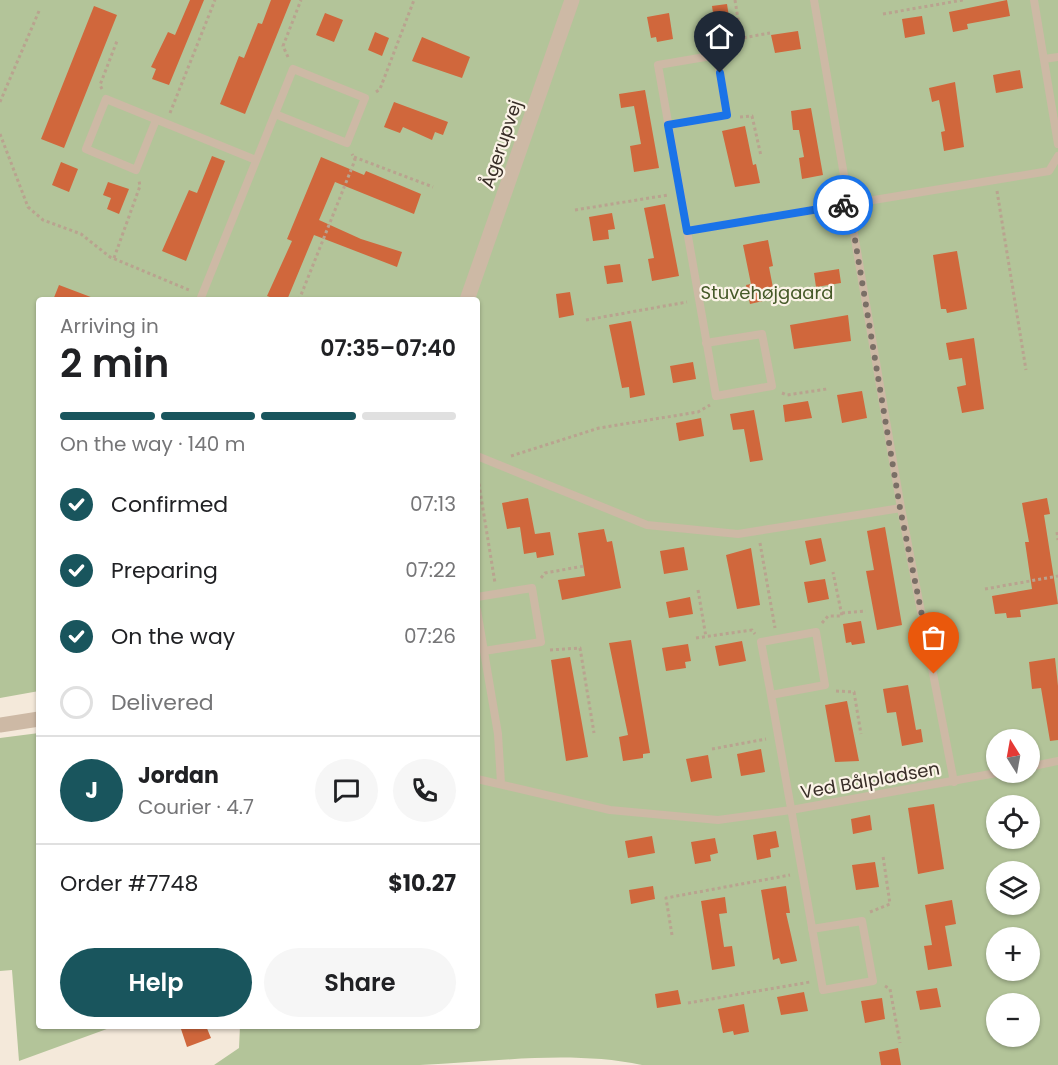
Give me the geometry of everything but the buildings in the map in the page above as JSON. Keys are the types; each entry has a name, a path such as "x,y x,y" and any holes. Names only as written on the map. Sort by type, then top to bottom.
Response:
{"street":[{"name":"Ågerupvej","path":"468,297 572,0"},
{"path":"0,725 36,719"}],"lane":[{"path":"814,0 900,508 954,782"},
{"path":"1034,0 1058,144"},
{"path":"668,125 727,115 717,55 658,65 668,125 699,300 706,343 716,396 771,386 762,334 706,343"},
{"path":"1044,59 1058,57"},
{"path":"201,297 293,69 365,98 347,143 275,114"},
{"path":"156,120 136,170 86,149 106,99 256,160"},
{"path":"687,231 1049,171 1058,156"},
{"path":"480,457 647,525 738,534 900,508"},
{"path":"480,596 532,588 541,642 484,651"},
{"path":"480,628 498,734 501,783"},
{"path":"763,641 816,632 825,684 771,695"},
{"name":"Ved Bålpladsen","path":"763,641 822,980"},
{"path":"1040,765 1058,761"},
{"name":"Ved Bålpladsen","path":"480,780 610,810 718,820 791,810 986,775"},
{"path":"813,929 862,921 873,979 873,981 823,990 822,980"}],"path":[{"path":"166,123 214,0"},
{"path":"293,69 283,46 301,0"},
{"path":"365,98 380,89 414,0"},
{"path":"735,0 741,38"},
{"path":"883,14 963,0"},
{"path":"0,102 39,11"},
{"path":"714,56 713,43 770,33"},
{"path":"106,99 100,85 117,40"},
{"path":"726,109 737,117 752,116 761,156"},
{"path":"0,134 28,207 43,220 81,234 114,258 199,297"},
{"path":"300,297 355,160 347,143"},
{"path":"354,157 433,187"},
{"path":"114,258 140,186 136,170"},
{"path":"995,180 1026,370"},
{"path":"575,210 680,193"},
{"path":"586,320 699,300"},
{"path":"771,386 787,395 827,389"},
{"path":"494,462 599,428 698,412 707,409 716,396"},
{"path":"480,491 496,593"},
{"path":"758,531 777,639"},
{"path":"1057,532 1058,540"},
{"path":"532,588 546,573 584,566"},
{"path":"833,572 842,613"},
{"path":"984,589 1058,576"},
{"path":"698,590 706,637"},
{"path":"811,633 828,616 842,616 842,613 866,611"},
{"path":"696,638 752,630 763,641"},
{"path":"541,642 551,652 580,648 594,733"},
{"path":"825,684 840,693 854,692 861,734"},
{"path":"712,749 778,737"},
{"path":"862,921 873,909 890,904 883,856"},
{"path":"672,935 666,898 802,873"},
{"path":"873,979 890,989 900,1043"},
{"path":"688,1003 822,980"}],"green space":[{"name":"Stuvehøjgaard","path":"0,0 1058,0 1058,1065 642,1065 587,1058 559,1058 420,1065 214,1065 239,1048 240,1029 480,1029 480,297 36,297 36,692 0,698"},
{"path":"36,733 36,1029 107,1029 19,1061 12,970 0,971 0,738"}],"way so far":[{"path":"843,205 849,204 900,508 934,674"}],"route":[{"path":"720,73 727,115 668,125 687,231 843,205"}]}
